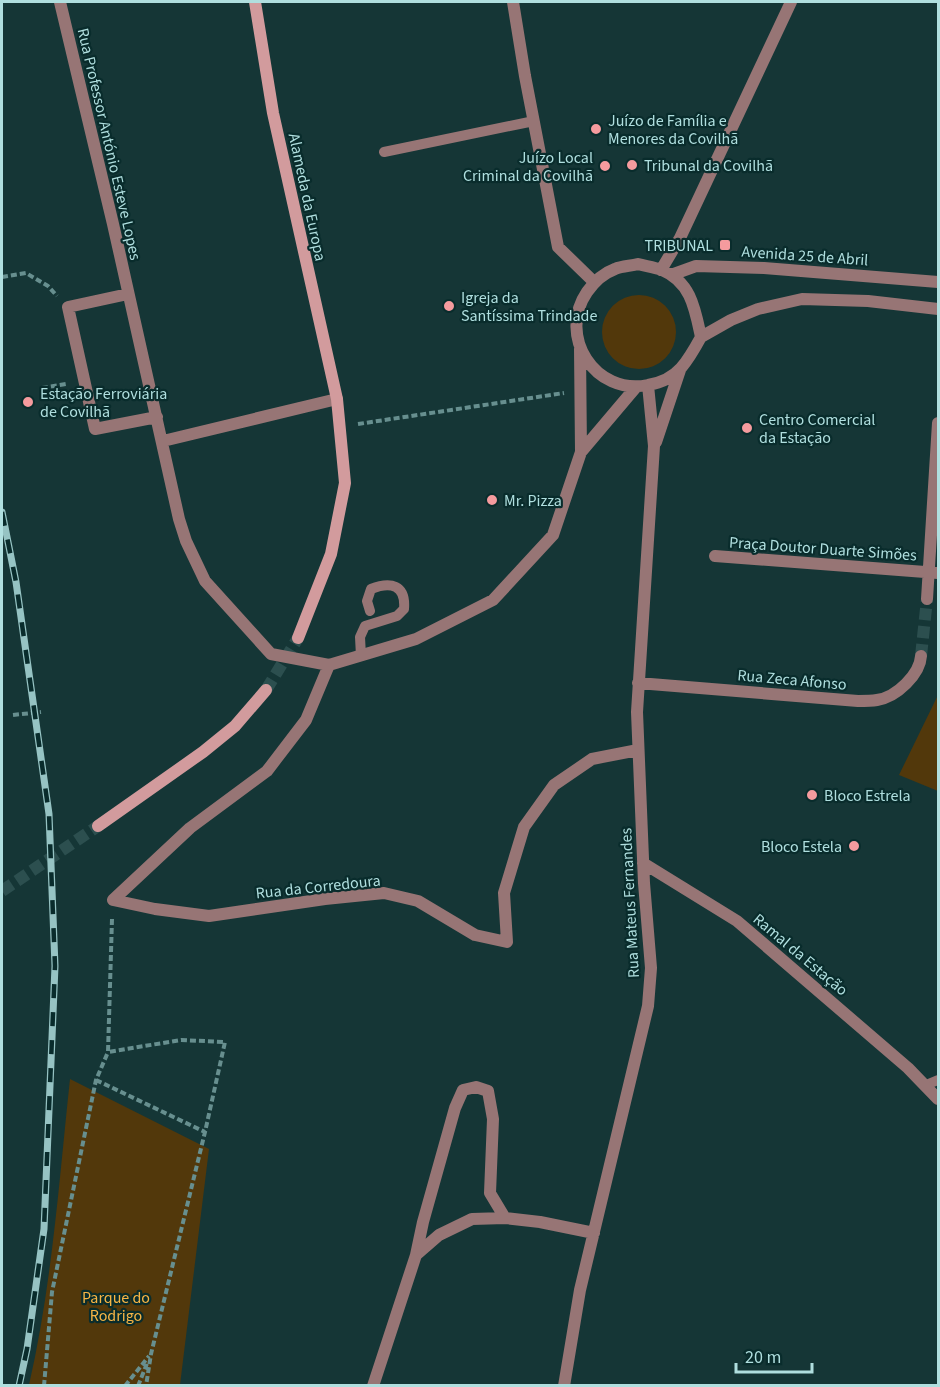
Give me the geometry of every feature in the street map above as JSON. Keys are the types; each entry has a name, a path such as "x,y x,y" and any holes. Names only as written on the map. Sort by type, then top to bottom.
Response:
{"main road":[{"name":"Alameda da Europa","path":"255,2 273,113 337,399 345,483 331,554 298,638"},
{"path":"98,826 203,752 235,726 266,690"}],"street":[{"name":"Rua Professor António Esteve Lopes","path":"60,2 163,441 179,519 186,541 205,581 271,654 329,665"},
{"path":"513,2 558,247 594,282"},
{"path":"666,272 791,2"},
{"path":"113,900 190,828 267,771 306,720 329,665 416,639 494,600 553,535 581,452 582,391 580,349 575,325 580,302 594,282 614,269 638,264 666,272 681,283 694,303 701,337"},
{"name":"Avenida 25 de Abril","path":"666,272 696,266 764,268 939,282"},
{"path":"128,294 68,307 95,429 157,417"},
{"path":"580,349 593,369 613,382 642,386 660,383 680,370 701,337 731,320 758,309 802,299 868,301 939,309"},
{"name":"Rua Mateus Fernandes","path":"564,1386 580,1290 648,1006 651,968 643,863 638,750 638,683 654,446 680,370"},
{"path":"581,452 642,386"},
{"name":"Rua Mateus Fernandes","path":"642,386 654,446"},
{"path":"163,441 337,399"},
{"name":"Praça Doutor Duarte Simões","path":"715,556 934,573 939,423"},
{"path":"927,599 934,573"},
{"name":"Rua Zeca Afonso","path":"638,683 858,701 879,700 900,690 920,667 921,656"},
{"name":"Rua da Corredoura","path":"113,900 155,909 209,916 384,893 418,902 475,935 507,942 504,893 524,827 554,785 592,759 638,750"},
{"name":"Ramal da Estação","path":"643,863 737,921 926,1085 939,1099"},
{"path":"373,1386 416,1255 455,1108 464,1090 476,1087 488,1091 493,1119 490,1193 505,1218"},
{"path":"416,1255 439,1235 472,1220 505,1218 540,1222 594,1233"}],"lane":[{"path":"384,152 534,121"},
{"path":"361,656 360,637 365,626 397,616 405,609 402,591 393,585 382,584 371,589 366,602 370,611"},
{"path":"926,1085 939,1080"}],"path":[{"path":"2,277 26,273 48,286"},
{"path":"42,388 84,380"},
{"path":"340,428 403,416 582,391"},
{"path":"13,715 40,711"},
{"path":"44,1386 52,1292 96,1080 108,1052 113,900"},
{"path":"108,1052 181,1040 225,1042 151,1354 146,1386"},
{"path":"96,1080 205,1132"},
{"path":"125,1386 151,1354"},
{"path":"138,1386 151,1354"}],"green space":[{"path":"639,295 653,298 665,306 673,318 676,332 673,346 665,358 653,366 639,369 625,366 613,358 605,346 602,332 605,318 613,306 625,298"},
{"path":"938,695 938,791 899,775"},
{"name":"Parque do Rodrigo","path":"70,1079 209,1149 180,1385 29,1385 44,1309"}],"tunnel":[{"path":"921,656 927,599"},
{"path":"266,690 298,638"},
{"path":"2,891 98,826"}],"railway":[{"path":"2,512 16,582 49,814 55,966 44,1229 27,1349 19,1386"}],"place":[{"name":"Juízo de Família e Menores da Covilhã","path":"596,129"},
{"name":"Tribunal da Covilhã","path":"632,165"},
{"name":"Juízo Local Criminal da Covilhã","path":"605,166"},
{"name":"TRIBUNAL","path":"725,245"},
{"name":"Igreja da Santíssima Trindade","path":"449,306"},
{"name":"Estação Ferroviária de Covilhã","path":"28,402"},
{"name":"Centro Comercial da Estação","path":"747,428"},
{"name":"Mr. Pizza","path":"492,500"},
{"name":"Bloco Estrela","path":"812,795"},
{"name":"Bloco Estela","path":"854,846"}]}
